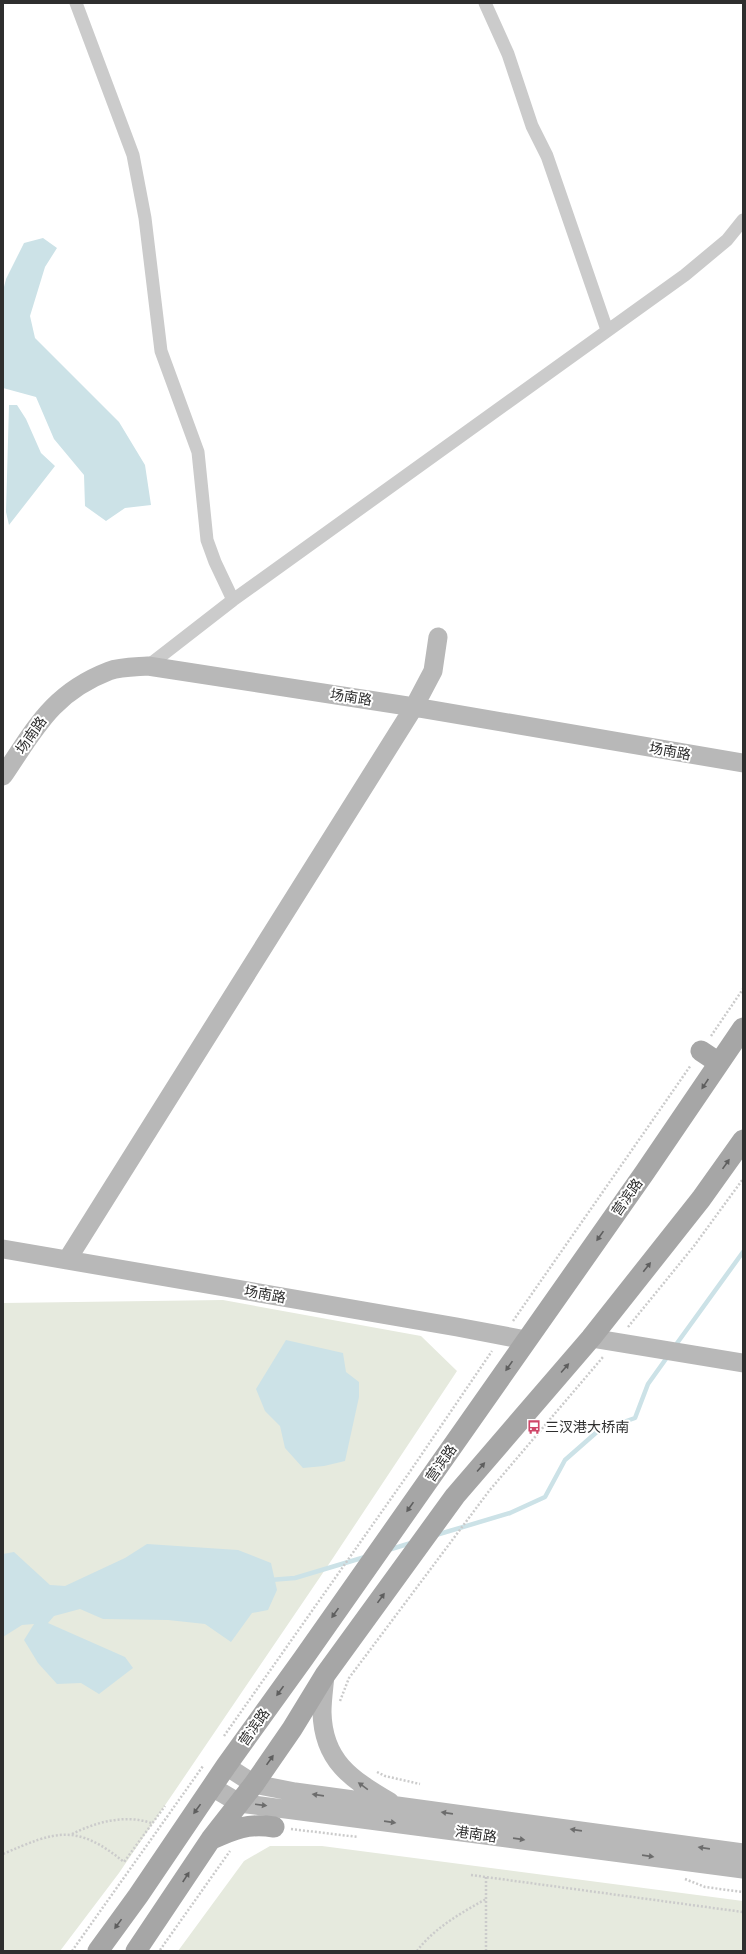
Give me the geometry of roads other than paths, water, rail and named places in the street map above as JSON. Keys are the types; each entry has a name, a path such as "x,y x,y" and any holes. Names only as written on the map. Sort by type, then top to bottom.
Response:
{"main road":[{"name":"营滨路","path":"98,1951 138,1896 226,1766 294,1655 433,1475 743,1028"},
{"path":"701,1051 719,1063"},
{"path":"136,1951 174,1914 211,1839 254,1784 292,1729 325,1675 455,1496 591,1338 701,1199 743,1140"},
{"path":"211,1839 242,1827 257,1824 274,1827"}],"street":[{"path":"76,3 133,155 145,218 161,351 198,452 207,540 214,562 233,600"},
{"path":"485,3 508,54 532,126 548,156 607,330"},
{"path":"148,666 233,600 607,330 685,276 727,240 743,220"},
{"path":"67,1260 414,707 433,671 438,637"},
{"name":"场南路","path":"3,776 45,715 69,692 110,671 148,666 414,707 743,763"},
{"name":"场南路","path":"3,1249 526,1340"},
{"path":"591,1338 743,1363"},
{"path":"325,1675 322,1712 327,1743 336,1763 363,1786 396,1806"},
{"name":"港南路","path":"226,1766 254,1784 295,1792 743,1853"},
{"name":"港南路","path":"212,1787 239,1802 743,1869"}],"waterway":[{"path":"675,1346 743,1252"},
{"path":"436,1535 510,1513 545,1497 565,1460 598,1431 635,1418 648,1384 668,1356"},
{"path":"388,1550 411,1543"},
{"path":"270,1580 295,1578 365,1557"}],"place":[{"name":"三汊港大桥南","path":"534,1427"}]}
